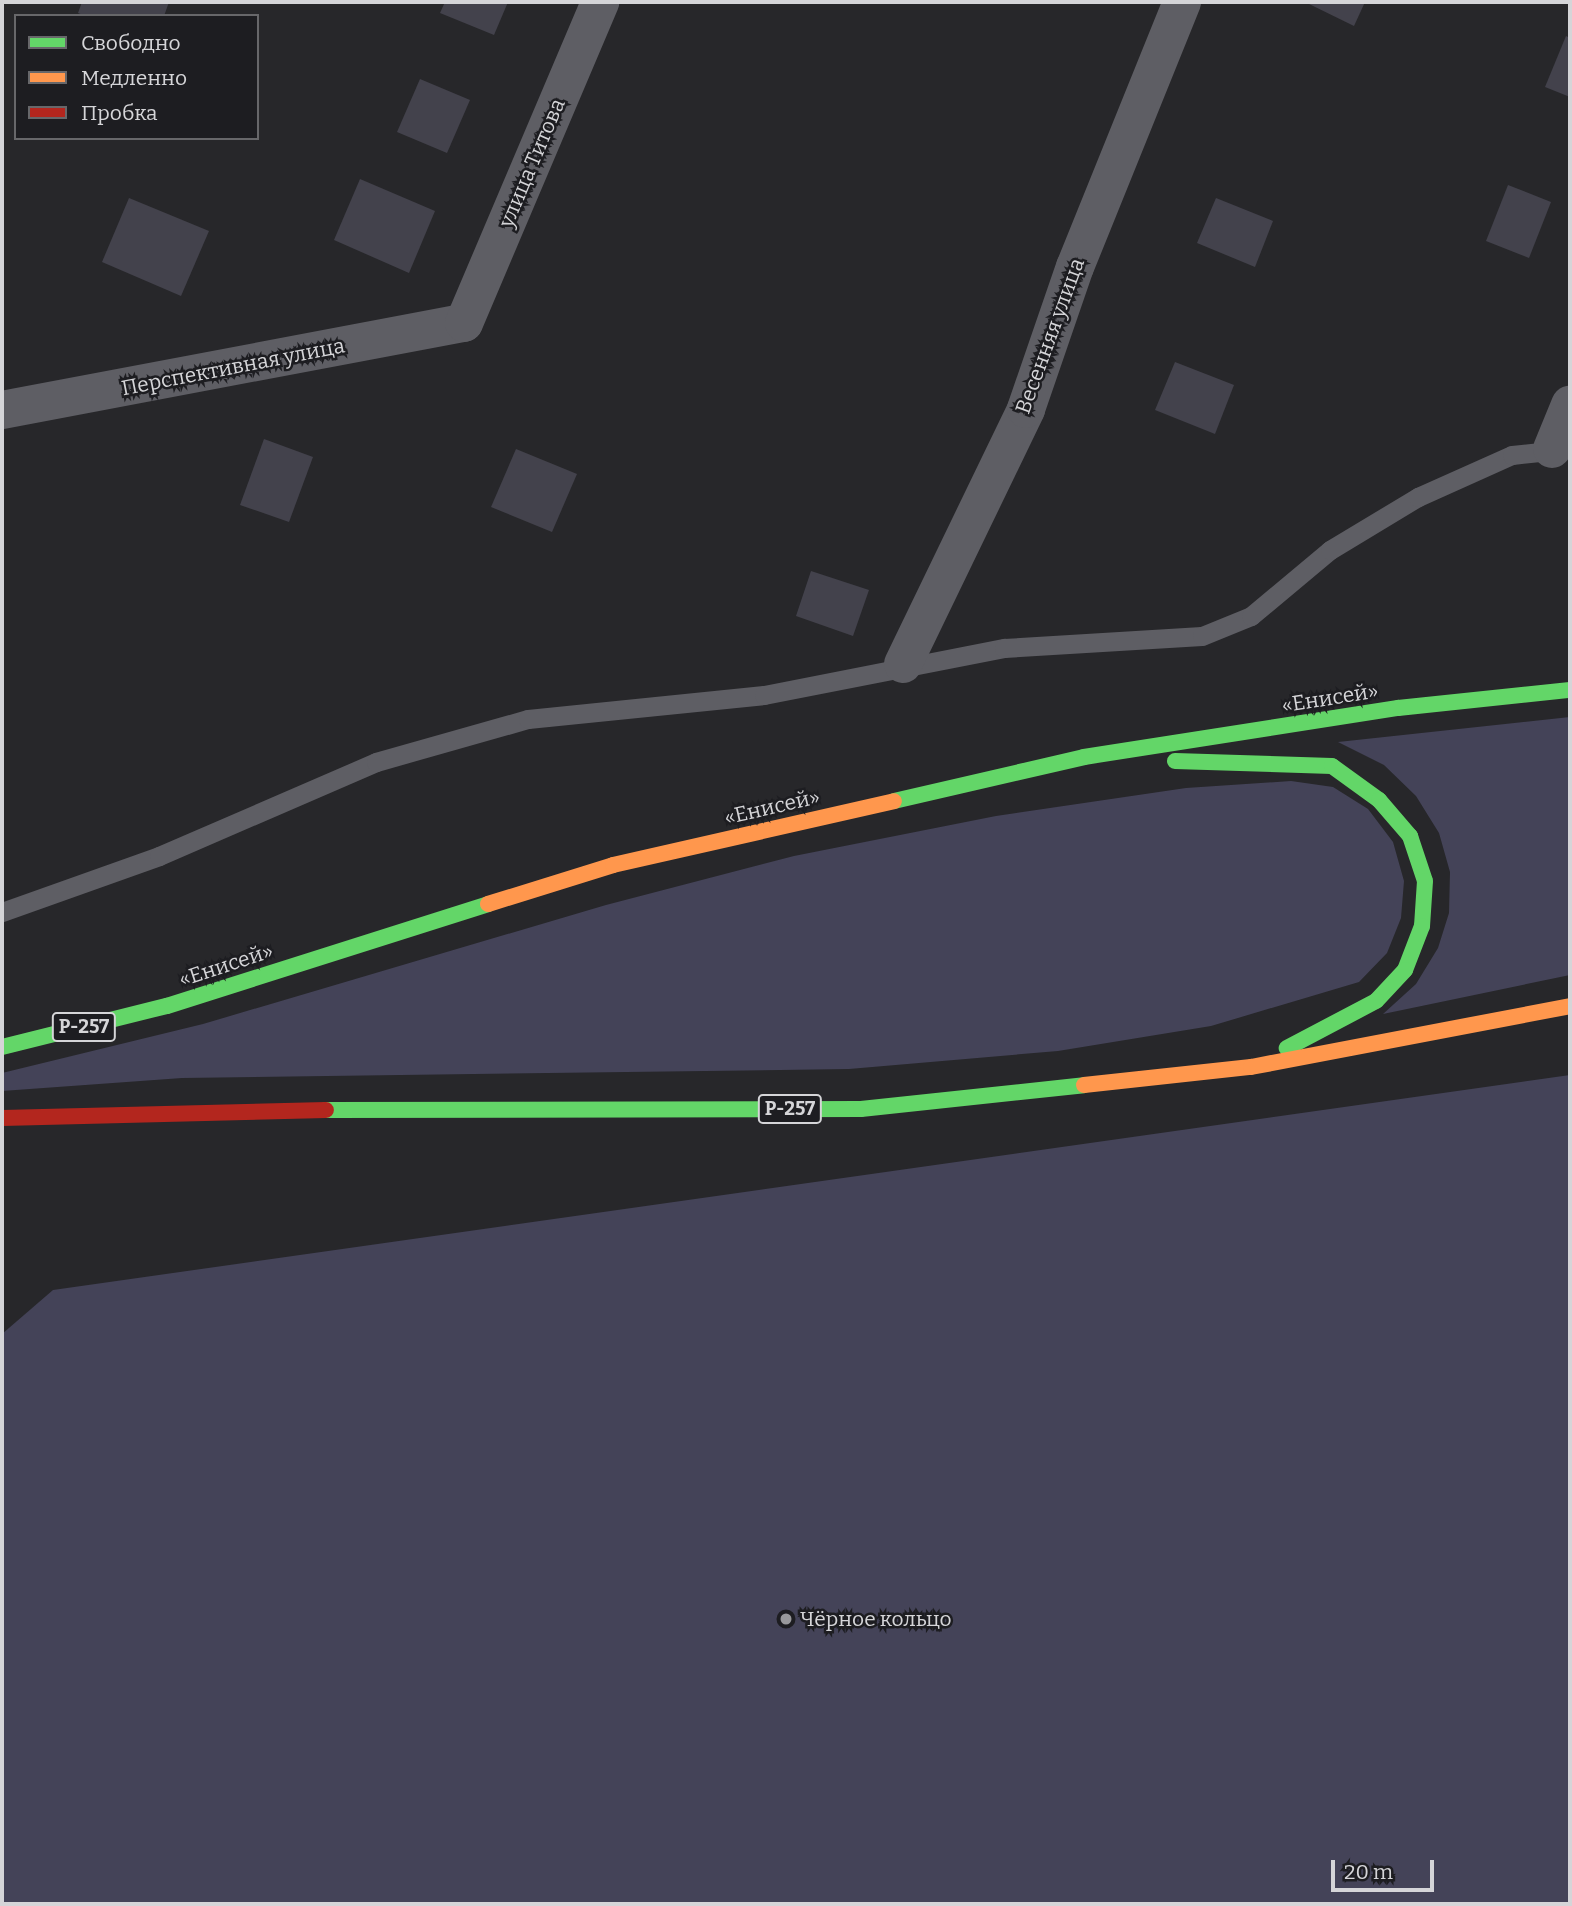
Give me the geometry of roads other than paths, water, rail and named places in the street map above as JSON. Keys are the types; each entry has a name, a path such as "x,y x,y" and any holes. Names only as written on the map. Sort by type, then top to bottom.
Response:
{"highway":[{"name":"«Енисей»","path":"2,1047 166,1006 613,865 1084,757 1398,708 1570,690"},
{"path":"1084,757 1332,766 1379,800 1410,836 1425,881 1422,926 1405,970 1376,1001 1251,1067"},
{"name":"Р-257","path":"2,1118 412,1108 861,1109 1251,1067 1570,1006"}],"street":[{"name":"улица Титова","path":"464,323 600,2"},
{"name":"Весенняя улица","path":"903,664 1026,409 1075,267 1182,2"},
{"name":"Перспективная улица","path":"2,410 464,323"},
{"path":"1561,451 1570,405"}],"lane":[{"path":"2,912 159,856 376,762 528,719 750,697 903,664 1004,649 1202,636 1251,616 1330,550 1418,497 1512,455 1561,451"}],"place":[{"name":"Чёрное кольцо","path":"786,1619"}]}
